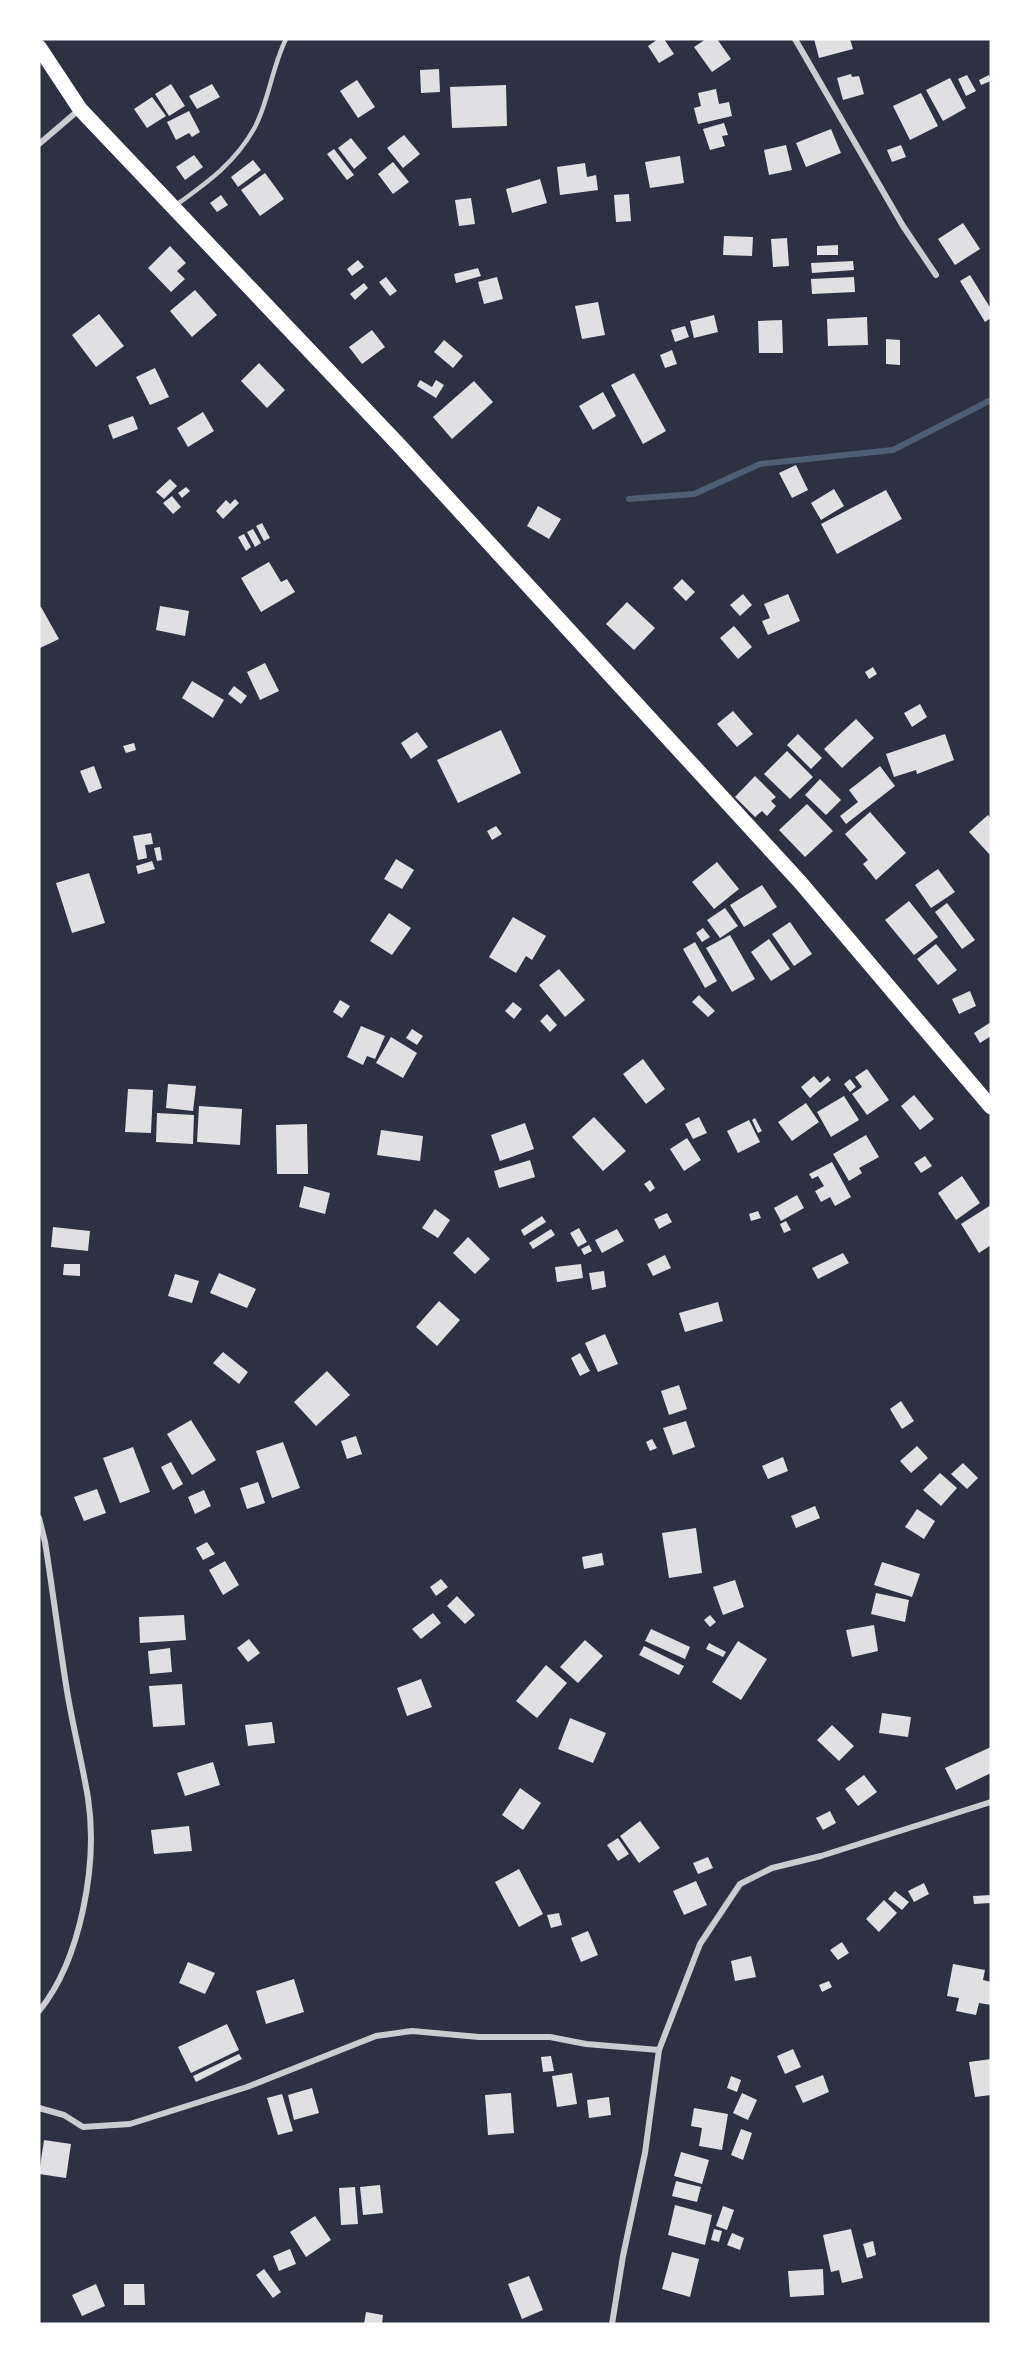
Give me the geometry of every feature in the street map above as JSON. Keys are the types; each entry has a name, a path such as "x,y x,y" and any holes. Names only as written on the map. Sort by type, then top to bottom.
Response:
{"main road":[{"path":"39,47 80,109 392,438 800,882 991,1107"}],"street":[{"path":"795,39 903,226 936,275"},
{"path":"39,144 80,109"},
{"path":"39,1518 45,1542 68,1693 88,1801 89,1843 82,1917 59,1980 39,2011"},
{"path":"612,2324 645,2153 659,2050 700,1944 740,1884 772,1868 821,1856 991,1802"},
{"path":"39,2108 63,2115 83,2127 130,2124 248,2087 376,2036 412,2031 479,2037 550,2037 586,2044 659,2050"}],"lane":[{"path":"174,207 220,173 255,126 279,53 286,39"}],"building":[{"path":"658,39 664,39 674,54 659,63 648,46"},
{"path":"706,39 717,39 731,59 712,72 694,47"},
{"path":"814,39 850,39 853,49 819,58"},
{"path":"439,69 440,92 421,93 420,70"},
{"path":"851,74 852,77 859,76 864,94 843,100 837,78"},
{"path":"967,75 976,91 966,96 958,79"},
{"path":"989,75 991,81 981,85 979,80"},
{"path":"950,78 966,108 943,121 926,90"},
{"path":"357,80 375,107 358,118 340,91"},
{"path":"171,84 185,106 169,116 155,94"},
{"path":"212,84 220,97 197,109 189,96"},
{"path":"506,85 507,126 452,128 450,87"},
{"path":"716,89 719,104 729,102 732,116 698,124 694,108 701,106 698,93"},
{"path":"921,93 938,126 910,140 893,106"},
{"path":"152,97 166,116 147,128 134,109"},
{"path":"189,111 200,132 192,137 189,133 176,140 167,122"},
{"path":"724,123 728,135 722,136 725,146 710,150 703,129"},
{"path":"831,129 841,153 806,167 796,143"},
{"path":"404,135 420,154 403,168 387,148"},
{"path":"351,138 367,158 354,169 338,148"},
{"path":"786,145 792,170 769,175 764,150"},
{"path":"901,145 906,157 892,162 887,150"},
{"path":"334,149 354,175 347,180 327,154"},
{"path":"194,155 203,167 185,180 176,167"},
{"path":"680,156 684,183 650,188 645,162"},
{"path":"253,160 261,170 238,187 231,177"},
{"path":"393,162 409,182 393,194 378,174"},
{"path":"585,163 587,177 596,175 598,190 560,195 557,167"},
{"path":"265,173 284,199 260,216 241,190"},
{"path":"540,179 547,203 512,213 506,189"},
{"path":"629,194 631,221 616,222 614,195"},
{"path":"221,195 228,205 217,212 210,203"},
{"path":"471,198 475,224 459,226 455,200"},
{"path":"963,223 980,249 955,265 938,239"},
{"path":"724,236 753,237 752,256 723,255"},
{"path":"787,238 789,266 773,267 771,239"},
{"path":"838,245 838,255 817,255 817,246"},
{"path":"170,246 186,263 177,271 185,279 171,292 148,268"},
{"path":"358,260 364,267 352,276 347,269"},
{"path":"853,261 854,270 812,273 811,263"},
{"path":"478,268 481,276 456,283 454,274"},
{"path":"970,275 991,309 991,318 985,322 960,281"},
{"path":"386,277 397,291 390,296 379,282"},
{"path":"497,277 503,299 484,304 478,282"},
{"path":"854,277 855,292 812,294 811,279"},
{"path":"364,283 368,288 355,300 350,294"},
{"path":"195,290 217,315 192,337 170,311"},
{"path":"598,302 605,335 582,339 575,306"},
{"path":"99,314 124,346 96,367 72,335"},
{"path":"714,315 718,332 694,338 690,321"},
{"path":"867,317 868,345 828,346 827,319"},
{"path":"782,320 783,353 759,353 758,321"},
{"path":"685,326 689,337 675,342 671,330"},
{"path":"372,330 385,347 362,364 349,347"},
{"path":"886,339 900,340 900,365 886,364"},
{"path":"444,340 463,356 453,368 434,352"},
{"path":"672,350 677,364 665,368 660,355"},
{"path":"259,363 285,390 267,408 241,381"},
{"path":"155,368 169,397 150,405 136,377"},
{"path":"634,373 666,431 643,444 611,385"},
{"path":"420,380 432,387 436,380 444,385 436,398 417,386"},
{"path":"474,381 493,402 452,439 433,417"},
{"path":"603,392 616,416 593,430 579,406"},
{"path":"203,412 214,431 188,447 177,428"},
{"path":"133,416 138,429 113,439 108,425"},
{"path":"796,465 808,490 792,498 779,473"},
{"path":"170,479 177,486 164,499 156,492"},
{"path":"186,487 190,491 182,498 178,493"},
{"path":"834,489 844,506 821,520 811,503"},
{"path":"886,490 902,519 837,554 821,524"},
{"path":"172,496 181,507 173,514 163,503"},
{"path":"235,499 239,503 223,519 216,511 226,500 230,504"},
{"path":"538,506 561,519 549,539 527,526"},
{"path":"262,523 270,538 264,541 256,526"},
{"path":"253,529 261,543 255,547 247,532"},
{"path":"244,534 251,547 246,551 238,537"},
{"path":"269,562 281,582 287,579 295,592 261,612 241,578"},
{"path":"682,579 695,592 686,601 673,588"},
{"path":"743,594 752,605 740,616 730,605"},
{"path":"788,594 800,621 768,635 762,621 770,618 764,604"},
{"path":"627,602 655,628 634,650 606,624"},
{"path":"160,606 189,611 185,636 156,630"},
{"path":"41,607 59,639 40,648 39,608"},
{"path":"734,626 752,647 738,659 720,638"},
{"path":"265,663 279,691 260,700 247,672"},
{"path":"873,667 877,674 869,679 865,672"},
{"path":"192,681 224,700 213,718 182,698"},
{"path":"234,686 247,696 241,704 228,694"},
{"path":"920,704 927,717 912,727 904,713"},
{"path":"733,711 753,734 737,747 717,724"},
{"path":"856,719 874,738 842,768 824,749"},
{"path":"501,730 521,773 458,803 437,760"},
{"path":"417,732 428,747 411,759 401,743"},
{"path":"798,734 822,758 811,769 787,745"},
{"path":"945,734 954,760 917,774 916,770 894,777 886,754"},
{"path":"134,743 136,750 126,753 123,746"},
{"path":"787,751 813,777 790,799 764,774"},
{"path":"94,766 102,788 89,793 80,771"},
{"path":"880,766 895,786 846,824 840,816 858,802 849,790"},
{"path":"755,776 776,797 771,801 776,806 767,816 762,811 755,817 735,797"},
{"path":"820,779 841,800 826,815 805,795"},
{"path":"807,804 833,831 805,857 779,830"},
{"path":"870,812 906,853 876,880 863,864 868,860 845,834"},
{"path":"988,815 991,819 991,856 969,832"},
{"path":"496,826 502,834 492,840 487,831"},
{"path":"151,833 153,844 145,845 147,858 138,860 133,836"},
{"path":"160,847 162,860 157,861 154,848"},
{"path":"396,859 414,870 402,889 384,879"},
{"path":"152,861 155,869 138,874 136,866"},
{"path":"717,862 739,889 714,909 692,882"},
{"path":"938,869 955,892 931,908 915,885"},
{"path":"89,873 105,923 72,933 56,883"},
{"path":"762,885 777,907 744,927 730,905"},
{"path":"909,901 938,937 914,955 885,920"},
{"path":"947,903 975,940 962,949 935,912"},
{"path":"725,908 738,926 720,938 707,920"},
{"path":"389,913 411,928 392,955 370,941"},
{"path":"513,917 546,936 532,960 526,956 516,973 489,957"},
{"path":"790,922 812,954 794,966 772,934"},
{"path":"703,928 710,937 702,942 696,933"},
{"path":"730,935 755,979 732,992 706,948"},
{"path":"769,939 790,969 771,981 751,952"},
{"path":"695,942 717,981 705,988 683,949"},
{"path":"936,944 957,970 938,985 917,959"},
{"path":"559,969 585,1000 565,1017 539,985"},
{"path":"970,991 976,1006 959,1014 952,999"},
{"path":"699,995 715,1011 708,1017 692,1002"},
{"path":"340,1000 350,1006 342,1018 333,1012"},
{"path":"513,1002 522,1009 514,1019 505,1011"},
{"path":"547,1014 557,1025 550,1032 540,1021"},
{"path":"991,1022 991,1036 980,1043 974,1033"},
{"path":"361,1026 385,1036 375,1059 367,1056 363,1065 347,1057"},
{"path":"412,1029 423,1036 417,1045 406,1038"},
{"path":"391,1037 417,1053 403,1078 376,1063"},
{"path":"643,1059 665,1089 646,1104 623,1074"},
{"path":"867,1069 889,1100 867,1115 852,1094 862,1087 855,1077"},
{"path":"814,1076 820,1083 828,1076 831,1080 810,1098 801,1087"},
{"path":"850,1079 856,1087 850,1092 844,1084"},
{"path":"168,1084 196,1086 193,1111 166,1108"},
{"path":"128,1089 153,1090 151,1133 125,1132"},
{"path":"914,1095 934,1119 920,1130 901,1106"},
{"path":"844,1096 859,1120 831,1137 817,1112"},
{"path":"806,1103 819,1122 792,1141 778,1122"},
{"path":"199,1106 242,1109 240,1145 197,1142"},
{"path":"157,1113 194,1115 193,1144 156,1142"},
{"path":"594,1117 626,1151 603,1171 572,1137"},
{"path":"699,1117 707,1133 693,1139 685,1124"},
{"path":"755,1118 762,1131 758,1133 752,1120"},
{"path":"749,1120 760,1142 738,1153 727,1131"},
{"path":"525,1123 534,1149 500,1161 491,1135"},
{"path":"307,1124 308,1174 277,1174 276,1125"},
{"path":"381,1130 423,1136 420,1161 377,1155"},
{"path":"866,1135 879,1157 859,1168 862,1173 849,1181 833,1154"},
{"path":"687,1138 701,1160 684,1171 670,1149"},
{"path":"925,1156 932,1166 921,1173 914,1163"},
{"path":"530,1160 535,1177 499,1188 494,1171"},
{"path":"832,1162 851,1197 835,1206 830,1197 821,1202 815,1191 824,1186 818,1176 812,1179 809,1174"},
{"path":"962,1176 980,1203 956,1220 938,1193"},
{"path":"650,1180 655,1188 650,1192 644,1184"},
{"path":"304,1186 330,1193 325,1214 299,1207"},
{"path":"797,1195 804,1208 781,1221 774,1208"},
{"path":"991,1205 991,1245 979,1253 961,1224"},
{"path":"435,1209 450,1220 438,1238 422,1228"},
{"path":"758,1211 761,1218 751,1221 749,1214"},
{"path":"667,1213 672,1222 659,1229 654,1219"},
{"path":"542,1216 546,1222 524,1236 521,1230"},
{"path":"786,1221 791,1230 784,1233 780,1224"},
{"path":"53,1227 90,1231 88,1251 51,1247"},
{"path":"579,1228 587,1242 578,1247 570,1233"},
{"path":"551,1229 555,1235 533,1249 529,1243"},
{"path":"617,1229 624,1241 602,1253 595,1240"},
{"path":"468,1237 490,1259 475,1274 453,1253"},
{"path":"589,1245 592,1251 584,1255 581,1249"},
{"path":"843,1253 849,1263 818,1279 812,1268"},
{"path":"665,1255 671,1268 653,1276 647,1264"},
{"path":"64,1264 80,1264 80,1276 63,1275"},
{"path":"581,1264 583,1278 557,1282 555,1267"},
{"path":"604,1271 606,1287 592,1290 589,1273"},
{"path":"219,1273 256,1289 247,1308 210,1293"},
{"path":"175,1274 199,1281 192,1303 168,1296"},
{"path":"439,1301 460,1320 437,1346 416,1327"},
{"path":"718,1302 723,1321 685,1332 679,1313"},
{"path":"605,1334 618,1364 598,1372 585,1343"},
{"path":"223,1352 248,1372 239,1384 213,1363"},
{"path":"580,1353 590,1371 580,1376 571,1358"},
{"path":"327,1371 350,1395 316,1426 294,1402"},
{"path":"679,1385 687,1409 669,1415 661,1391"},
{"path":"901,1401 914,1421 902,1429 890,1409"},
{"path":"191,1420 216,1460 192,1475 167,1434"},
{"path":"686,1421 695,1447 673,1455 663,1428"},
{"path":"356,1436 362,1454 347,1459 341,1441"},
{"path":"652,1439 657,1448 650,1451 646,1442"},
{"path":"283,1442 300,1488 272,1498 256,1451"},
{"path":"917,1446 928,1458 911,1473 900,1461"},
{"path":"133,1447 150,1492 120,1503 103,1458"},
{"path":"783,1457 788,1471 768,1479 762,1466"},
{"path":"171,1462 183,1484 173,1490 161,1467"},
{"path":"963,1463 978,1478 967,1489 951,1474"},
{"path":"940,1473 957,1488 941,1506 923,1490"},
{"path":"258,1482 265,1503 247,1509 240,1488"},
{"path":"97,1489 106,1513 84,1521 74,1497"},
{"path":"204,1490 211,1506 195,1514 188,1497"},
{"path":"815,1506 820,1518 796,1528 791,1516"},
{"path":"917,1509 935,1521 924,1539 905,1527"},
{"path":"696,1528 702,1573 669,1578 662,1533"},
{"path":"207,1542 215,1554 203,1560 196,1548"},
{"path":"602,1553 604,1565 584,1569 582,1557"},
{"path":"225,1561 239,1585 223,1595 209,1570"},
{"path":"882,1562 920,1574 912,1597 874,1585"},
{"path":"441,1579 448,1587 436,1596 430,1587"},
{"path":"735,1580 744,1607 723,1615 713,1587"},
{"path":"876,1593 909,1600 905,1622 871,1614"},
{"path":"457,1596 475,1615 465,1624 447,1606"},
{"path":"433,1613 441,1623 421,1639 412,1629"},
{"path":"184,1615 186,1640 140,1643 139,1617"},
{"path":"710,1615 716,1622 710,1627 704,1620"},
{"path":"874,1625 878,1651 852,1657 846,1630"},
{"path":"651,1629 690,1647 685,1659 645,1641"},
{"path":"249,1639 260,1653 248,1662 237,1648"},
{"path":"585,1640 603,1656 578,1683 560,1667"},
{"path":"738,1641 767,1659 741,1700 712,1682"},
{"path":"709,1643 726,1652 723,1657 706,1649"},
{"path":"644,1646 684,1666 679,1675 639,1655"},
{"path":"170,1648 172,1672 150,1674 148,1651"},
{"path":"546,1665 567,1683 537,1718 516,1701"},
{"path":"421,1679 432,1707 407,1716 397,1688"},
{"path":"182,1684 185,1725 153,1727 149,1686"},
{"path":"882,1713 911,1717 908,1737 879,1733"},
{"path":"570,1718 606,1733 593,1763 558,1749"},
{"path":"272,1722 275,1743 248,1746 245,1725"},
{"path":"832,1725 854,1746 839,1761 817,1740"},
{"path":"991,1747 991,1773 956,1790 945,1768"},
{"path":"213,1762 220,1785 185,1796 177,1773"},
{"path":"864,1775 877,1792 858,1806 845,1789"},
{"path":"520,1788 541,1803 523,1830 502,1815"},
{"path":"830,1811 836,1823 823,1830 816,1818"},
{"path":"640,1821 660,1848 639,1863 620,1836"},
{"path":"189,1826 192,1851 154,1854 151,1830"},
{"path":"618,1838 629,1854 618,1861 607,1845"},
{"path":"708,1857 713,1868 698,1874 693,1863"},
{"path":"519,1869 543,1914 519,1927 495,1882"},
{"path":"696,1881 707,1905 684,1915 673,1891"},
{"path":"924,1883 929,1894 914,1902 908,1891"},
{"path":"895,1891 909,1902 902,1910 888,1899"},
{"path":"991,1895 991,1903 974,1904 973,1896"},
{"path":"884,1900 897,1913 879,1932 866,1919"},
{"path":"559,1913 562,1925 551,1928 547,1915"},
{"path":"588,1931 598,1955 581,1962 571,1938"},
{"path":"842,1942 849,1953 838,1960 830,1950"},
{"path":"751,1956 756,1977 735,1981 731,1961"},
{"path":"188,1962 215,1973 205,1994 179,1983"},
{"path":"953,1964 985,1970 983,1980 991,1982 991,2005 979,2003 976,2015 956,2011 959,1998 947,1996"},
{"path":"294,1979 304,2012 266,2024 256,1991"},
{"path":"829,1981 832,1987 822,1992 819,1985"},
{"path":"227,2024 239,2050 191,2073 178,2047"},
{"path":"793,2049 801,2067 785,2074 777,2056"},
{"path":"239,2054 242,2059 196,2082 193,2076"},
{"path":"551,2056 554,2071 543,2072 541,2057"},
{"path":"991,2059 991,2095 975,2097 969,2062"},
{"path":"572,2073 577,2104 557,2107 552,2076"},
{"path":"823,2075 829,2092 803,2103 795,2086"},
{"path":"731,2076 741,2080 737,2092 727,2088"},
{"path":"312,2088 319,2113 294,2120 288,2095"},
{"path":"511,2093 514,2133 488,2135 485,2095"},
{"path":"742,2093 757,2100 748,2120 733,2113"},
{"path":"282,2094 293,2131 278,2135 267,2098"},
{"path":"609,2097 611,2115 589,2118 587,2100"},
{"path":"694,2108 728,2114 722,2150 699,2146 702,2128 691,2126"},
{"path":"741,2129 752,2133 743,2160 731,2155"},
{"path":"44,2140 71,2144 66,2178 39,2174"},
{"path":"681,2152 709,2160 702,2184 674,2176"},
{"path":"676,2181 701,2187 697,2202 672,2196"},
{"path":"380,2185 383,2213 363,2215 360,2187"},
{"path":"355,2187 358,2224 341,2225 339,2188"},
{"path":"675,2205 712,2215 705,2245 668,2235"},
{"path":"723,2206 734,2210 727,2230 716,2226"},
{"path":"315,2216 331,2240 306,2257 290,2232"},
{"path":"714,2229 722,2231 719,2242 711,2240"},
{"path":"851,2229 863,2278 842,2283 839,2270 831,2272 823,2235"},
{"path":"732,2233 744,2238 740,2250 727,2245"},
{"path":"873,2241 876,2255 867,2258 863,2244"},
{"path":"290,2249 296,2264 279,2271 273,2256"},
{"path":"672,2252 699,2259 690,2297 662,2289"},
{"path":"264,2269 281,2292 273,2298 256,2275"},
{"path":"823,2269 824,2295 790,2297 788,2271"},
{"path":"529,2276 543,2310 522,2319 508,2284"},
{"path":"96,2284 105,2306 82,2316 72,2295"},
{"path":"124,2284 144,2284 145,2305 124,2305"},
{"path":"366,2312 383,2315 382,2324 364,2324"}],"waterway":[{"path":"629,499 694,494 760,464 893,450 991,400"}]}
